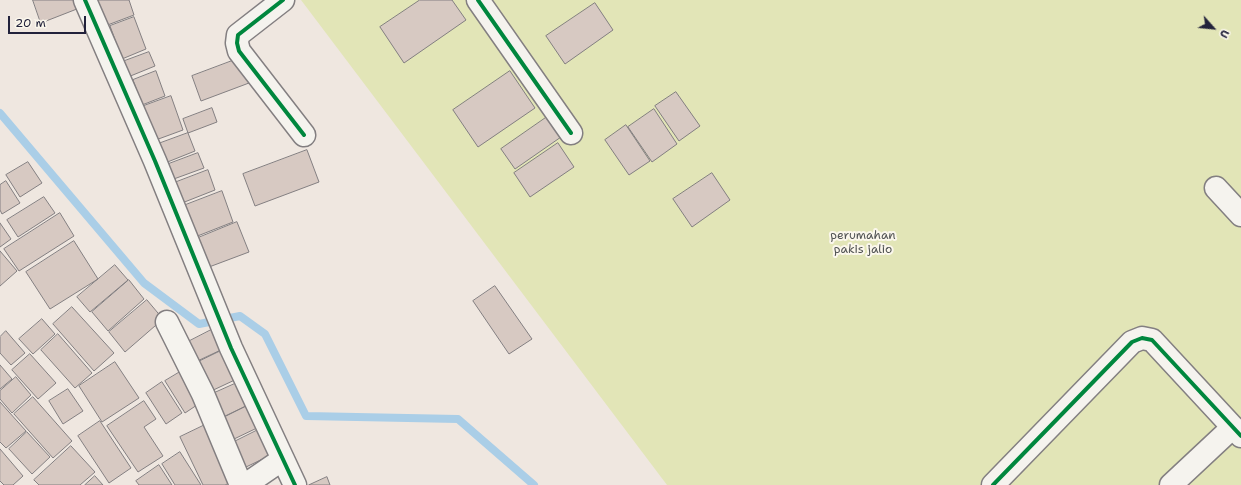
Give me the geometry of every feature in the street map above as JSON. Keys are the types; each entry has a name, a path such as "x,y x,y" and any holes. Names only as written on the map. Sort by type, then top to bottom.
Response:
{"street":[{"path":"85,0 155,161 231,348 295,485"},
{"path":"283,0 238,35 237,43 240,51 304,134"},
{"path":"478,0 571,133"},
{"path":"1216,188 1241,215"},
{"path":"167,322 203,394 241,485"},
{"path":"993,485 1132,342 1142,338 1152,340 1237,431 1171,485"},
{"path":"245,485 283,459"}],"green space":[{"name":"perumahan pakis jalio","path":"301,0 1241,0 1241,485 667,485"}],"building":[{"path":"33,0 80,0 82,7 41,23"},
{"path":"96,0 129,0 134,15 105,26"},
{"path":"420,0 452,0 466,20 404,63 380,27"},
{"path":"595,3 613,30 565,64 546,36"},
{"path":"134,17 146,49 122,59 110,26"},
{"path":"149,52 155,66 128,77 122,62"},
{"path":"240,58 249,83 201,101 192,76"},
{"path":"156,71 165,96 142,105 133,80"},
{"path":"510,71 535,108 478,147 453,110"},
{"path":"676,92 700,126 679,141 655,106"},
{"path":"171,96 183,130 153,141 141,107"},
{"path":"212,108 217,122 188,133 183,119"},
{"path":"654,109 677,144 652,162 628,127"},
{"path":"547,117 561,137 515,169 501,149"},
{"path":"626,125 650,161 629,175 605,140"},
{"path":"188,133 195,151 165,163 158,144"},
{"path":"558,143 574,167 530,197 514,173"},
{"path":"307,150 319,182 255,206 243,174"},
{"path":"198,153 204,168 171,180 166,165"},
{"path":"28,162 42,183 20,197 6,175"},
{"path":"208,170 215,190 182,203 174,183"},
{"path":"712,173 730,200 692,227 673,199"},
{"path":"6,181 20,203 2,214 0,210 0,185"},
{"path":"222,191 233,222 195,237 183,206"},
{"path":"44,197 55,213 18,237 7,220"},
{"path":"60,213 74,236 19,271 4,249"},
{"path":"237,222 249,252 209,267 198,238"},
{"path":"0,223 11,239 0,247"},
{"path":"74,241 98,279 50,309 26,272"},
{"path":"0,251 17,271 0,286"},
{"path":"115,265 128,280 90,312 77,297"},
{"path":"129,280 144,299 108,331 92,312"},
{"path":"495,286 532,339 509,354 473,301"},
{"path":"147,300 163,319 125,352 109,332"},
{"path":"72,307 114,353 94,371 53,324"},
{"path":"42,319 55,334 33,354 19,339"},
{"path":"215,328 225,348 189,365 180,346"},
{"path":"6,331 25,353 11,365 0,353 0,337"},
{"path":"58,334 92,373 75,388 41,350"},
{"path":"225,349 239,378 207,393 194,364"},
{"path":"30,354 56,383 38,399 12,370"},
{"path":"115,362 139,398 102,422 79,386"},
{"path":"0,365 12,379 0,389"},
{"path":"180,372 200,403 185,413 165,381"},
{"path":"16,377 31,395 12,413 0,399 0,391"},
{"path":"162,382 182,413 166,424 146,393"},
{"path":"239,382 250,404 221,418 210,395"},
{"path":"68,389 83,411 63,424 49,401"},
{"path":"33,397 72,441 53,458 14,414"},
{"path":"144,401 156,419 144,427 163,456 138,472 107,426"},
{"path":"0,402 26,431 6,448 0,442"},
{"path":"249,405 259,427 232,440 223,418"},
{"path":"100,421 131,468 109,483 78,436"},
{"path":"207,424 234,481 225,485 203,485 180,437"},
{"path":"262,428 275,453 244,468 232,443"},
{"path":"27,432 50,457 32,474 9,449"},
{"path":"71,446 95,472 80,485 39,485 34,480"},
{"path":"0,449 23,476 13,485 4,485 0,481"},
{"path":"180,452 201,485 175,485 162,464"},
{"path":"159,465 172,485 139,485 136,481"},
{"path":"95,476 103,485 85,485"},
{"path":"327,477 330,485 309,485"}],"waterway":[{"path":"0,113 144,283 199,324 240,316 265,334 306,416 458,419 534,485"}],"cycle path":[{"path":"85,0 155,161 231,348 295,485"},
{"path":"283,0 238,35 237,43 239,51 304,135"},
{"path":"478,0 571,133"},
{"path":"993,485 1132,342 1142,338 1152,340 1241,436"}]}
